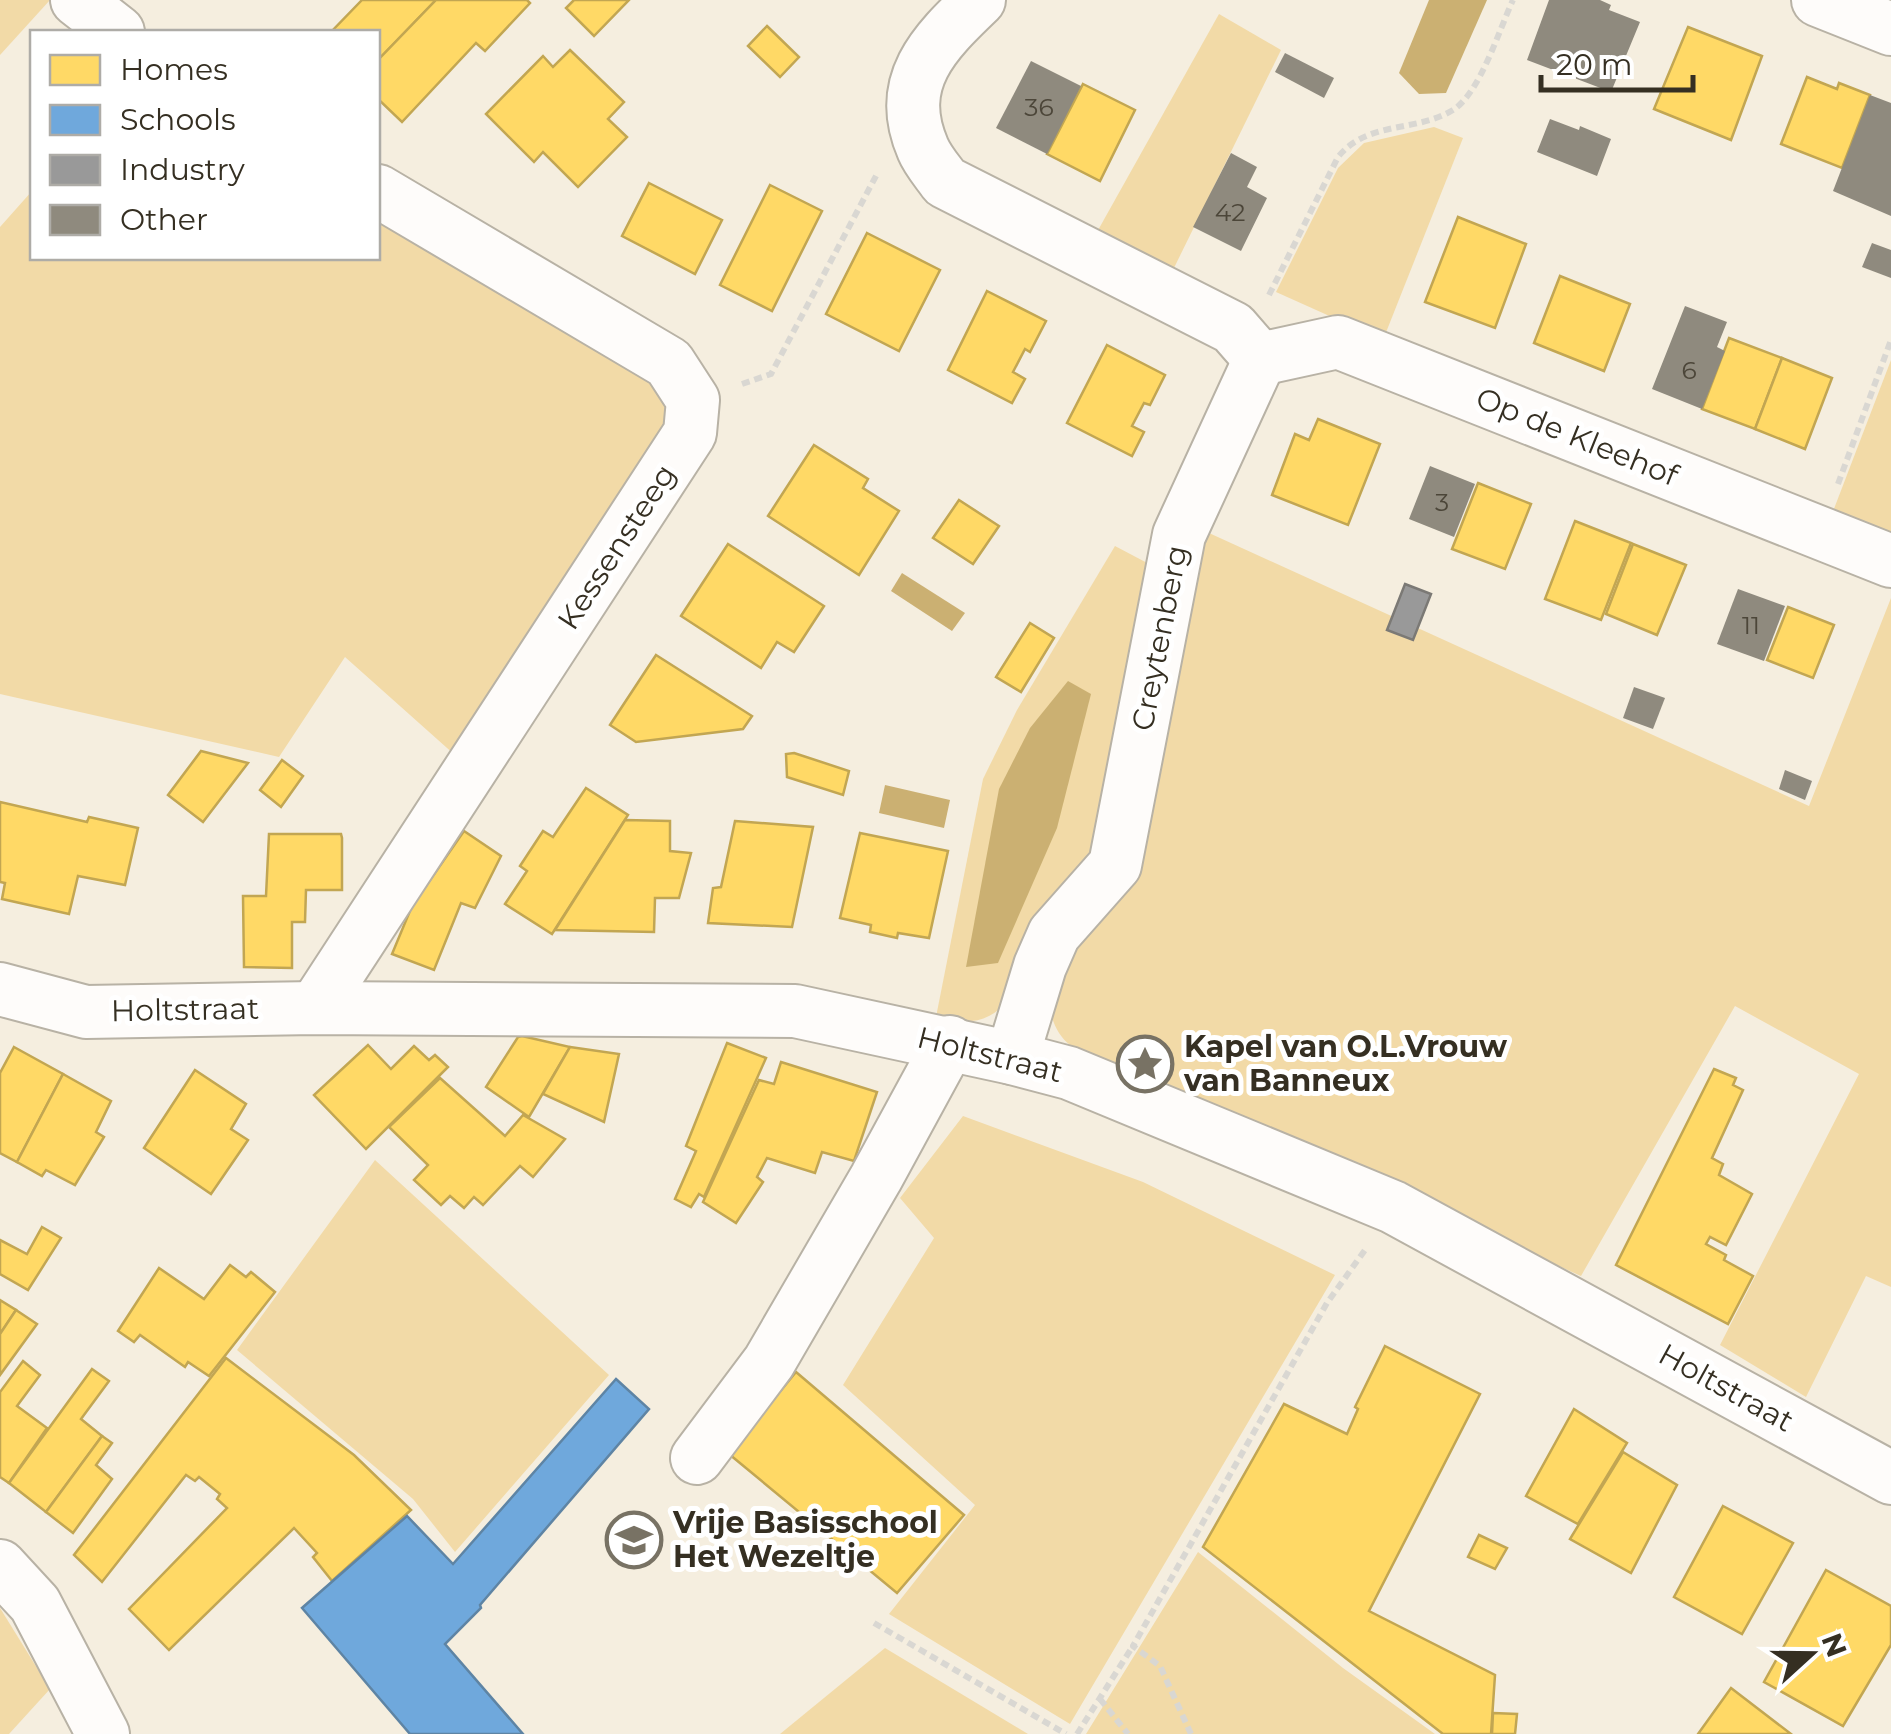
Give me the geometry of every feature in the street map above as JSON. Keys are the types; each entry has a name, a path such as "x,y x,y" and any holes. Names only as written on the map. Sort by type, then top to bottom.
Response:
{"street":[{"path":"77,0 115,30"},
{"path":"979,0 942,35 922,65 914,95 923,150 945,182 1233,328 1251,349"},
{"path":"1818,0 1891,29"},
{"path":"380,192 669,363 693,400"},
{"name":"Op de Kleehof","path":"1251,349 1338,342 1891,561"},
{"name":"Creytenberg","path":"1012,1058 1054,934 1116,865 1179,535 1251,349"},
{"name":"Kessensteeg","path":"316,1008 690,433 693,400"},
{"name":"Holtstraat","path":"0,990 86,1012 316,1008 795,1011 950,1042 1069,1073 1392,1208 1891,1478"},
{"path":"697,1458 769,1362 950,1042"},
{"path":"0,1566 35,1604 103,1734"}],"path":[{"path":"1251,349 1262,308 1338,157 1350,142 1376,130 1452,110 1471,93 1513,0"},
{"path":"693,400 771,374 897,136 917,125"},
{"path":"1820,533 1891,340"},
{"path":"1077,1734 1133,1646 1327,1304 1392,1208"},
{"path":"874,1623 1066,1734"},
{"path":"1133,1646 1160,1666 1191,1734"},
{"path":"1100,1699 1128,1734"}],"shaded area":[{"path":"0,0 50,0 0,55"},
{"path":"1429,0 1487,0 1446,93 1419,94 1399,73"},
{"path":"1219,14 1281,50 1172,272 1097,232"},
{"path":"1434,127 1463,138 1383,340 1276,292 1338,168 1364,143"},
{"path":"30,193 30,260 380,260 380,221 662,382 670,400 667,431 456,756 345,657 279,757 0,694 0,227"},
{"path":"1891,360 1891,537 1832,514"},
{"path":"1209,533 1809,806 1891,598 1891,1287 1866,1276 1806,1397 1720,1345 1859,1074 1735,1006 1581,1276 1084,1054 1059,1032 1051,1014 1189,573"},
{"path":"1115,546 1151,565 1094,860 1004,1005 988,1017 972,1021 936,1017 983,779 1017,710"},
{"path":"902,573 965,613 952,631 891,591"},
{"path":"1068,681 1091,694 1057,828 998,963 966,967 999,789 1030,728"},
{"path":"885,785 950,800 944,828 879,813"},
{"path":"963,1116 1143,1182 1335,1275 1070,1724 889,1614 975,1505 843,1385 934,1238 900,1198"},
{"path":"375,1160 609,1375 455,1552 413,1499 237,1350"},
{"path":"1198,1552 1343,1668 1435,1734 1086,1734"},
{"path":"0,1608 50,1689 9,1734 0,1734"},
{"path":"885,1648 1028,1734 780,1734"}],"building: Homes":[{"path":"362,0 436,0 380,58 380,30 333,30"},
{"path":"436,0 530,3 485,51 476,43 402,122 380,101 380,58"},
{"path":"574,0 629,0 594,36 566,8"},
{"path":"767,26 799,57 780,77 748,46"},
{"path":"1688,27 1762,56 1731,140 1654,109"},
{"path":"570,50 624,102 608,119 627,137 578,187 543,152 534,162 486,114 543,56 553,67"},
{"path":"1807,77 1837,89 1839,83 1870,95 1842,168 1781,144"},
{"path":"1083,84 1135,110 1100,181 1047,154"},
{"path":"649,183 722,220 695,274 622,236"},
{"path":"770,185 822,211 772,311 720,285"},
{"path":"1458,217 1526,244 1495,328 1425,302"},
{"path":"867,233 940,270 899,351 826,314"},
{"path":"1560,276 1630,304 1604,371 1534,343"},
{"path":"987,291 1046,321 1030,352 1025,349 1013,372 1025,379 1012,403 948,370"},
{"path":"1729,338 1782,358 1755,429 1702,409"},
{"path":"1107,345 1165,375 1150,405 1144,403 1132,426 1144,432 1132,456 1067,423"},
{"path":"1782,358 1832,378 1805,449 1755,429"},
{"path":"1318,419 1380,444 1348,525 1272,495 1295,434 1309,440"},
{"path":"814,445 868,479 863,488 899,511 859,575 768,516"},
{"path":"1478,483 1531,504 1505,569 1452,549"},
{"path":"959,500 999,526 973,564 933,538"},
{"path":"1575,521 1631,543 1601,620 1545,599"},
{"path":"728,544 824,606 794,652 777,642 761,668 681,616"},
{"path":"1633,544 1686,565 1657,635 1606,614"},
{"path":"1788,607 1834,625 1813,678 1767,660"},
{"path":"1030,623 1054,638 1021,692 996,677"},
{"path":"656,655 752,716 743,729 636,742 610,725"},
{"path":"201,751 248,763 203,822 168,795"},
{"path":"794,753 849,771 843,795 787,777 786,754"},
{"path":"282,760 303,776 281,807 260,790"},
{"path":"586,788 628,815 552,934 505,904 527,871 520,866 543,831 553,837"},
{"path":"0,802 87,822 89,817 138,828 125,885 78,876 69,914 2,899 5,883 0,882"},
{"path":"625,820 670,821 670,851 691,853 679,898 655,898 654,932 555,930"},
{"path":"735,821 813,827 792,927 708,923 713,888 721,887"},
{"path":"464,831 501,856 475,908 461,903 434,970 392,954 412,906"},
{"path":"860,833 948,851 929,938 898,933 897,938 870,932 871,925 840,918"},
{"path":"269,834 341,834 342,838 342,890 306,890 305,922 292,922 292,968 244,967 243,896 266,896"},
{"path":"522,1036 570,1047 529,1117 486,1087"},
{"path":"727,1043 766,1058 704,1197 699,1194 691,1207 675,1199 696,1151 686,1146"},
{"path":"368,1045 391,1069 414,1046 429,1060 435,1055 448,1067 366,1149 314,1095"},
{"path":"14,1047 63,1074 17,1162 0,1153 0,1073"},
{"path":"570,1047 619,1054 604,1122 543,1094"},
{"path":"781,1062 877,1092 854,1161 822,1152 815,1173 767,1158 757,1177 763,1182 736,1223 703,1202 759,1080 774,1084"},
{"path":"1714,1069 1736,1078 1733,1085 1743,1090 1712,1158 1723,1164 1719,1175 1752,1194 1726,1245 1710,1237 1706,1244 1726,1255 1724,1260 1753,1276 1728,1324 1616,1265"},
{"path":"195,1070 246,1104 231,1129 248,1140 211,1194 144,1148"},
{"path":"63,1074 111,1101 96,1132 104,1137 75,1185 46,1170 42,1176 17,1162"},
{"path":"440,1078 505,1136 523,1115 565,1139 533,1177 520,1166 483,1205 474,1197 464,1208 450,1196 441,1205 414,1180 428,1165 389,1127"},
{"path":"42,1227 61,1238 28,1290 0,1274 0,1240 27,1254"},
{"path":"230,1265 246,1277 251,1272 275,1292 209,1376 188,1362 185,1367 140,1335 134,1342 118,1331 159,1268 204,1299"},
{"path":"0,1300 16,1310 0,1334"},
{"path":"16,1310 37,1324 0,1375 0,1334"},
{"path":"1385,1346 1480,1394 1369,1611 1495,1675 1491,1734 1443,1734 1203,1547 1284,1404 1347,1434 1358,1409 1355,1407"},
{"path":"226,1358 354,1455 411,1510 332,1581 313,1557 317,1553 294,1528 169,1650 129,1609 227,1508 217,1499 220,1494 199,1477 195,1481 186,1475 102,1582 74,1555"},
{"path":"23,1361 40,1375 17,1406 47,1428 9,1483 0,1477 0,1392"},
{"path":"92,1369 109,1381 81,1419 102,1436 46,1512 9,1483"},
{"path":"796,1372 964,1515 897,1593 729,1454"},
{"path":"1574,1409 1627,1443 1578,1524 1526,1496"},
{"path":"102,1436 112,1443 96,1465 112,1479 73,1533 46,1512"},
{"path":"1623,1452 1677,1485 1631,1573 1570,1539"},
{"path":"1723,1506 1793,1543 1742,1634 1674,1597"},
{"path":"1479,1535 1507,1548 1495,1569 1468,1557"},
{"path":"1826,1570 1891,1606 1891,1645 1843,1726 1764,1682"},
{"path":"1731,1688 1791,1734 1698,1734"},
{"path":"1493,1713 1517,1714 1515,1734 1492,1734"}],"building: Schools":[{"path":"616,1379 649,1409 481,1608 445,1644 523,1734 410,1734 302,1608 407,1516 453,1564"}],"building: Industry":[{"path":"1405,584 1431,594 1413,640 1387,630"}],"building: Other":[{"path":"1549,0 1600,0 1611,5 1609,10 1640,22 1611,92 1527,60"},
{"path":"1285,53 1334,78 1324,98 1275,72"},
{"path":"1031,61 1081,86 1047,154 996,128"},
{"path":"1870,95 1891,103 1891,216 1833,191"},
{"path":"1550,119 1611,139 1597,176 1537,152"},
{"path":"1231,153 1257,167 1247,187 1267,198 1241,251 1193,227"},
{"path":"1872,243 1891,250 1891,278 1862,267"},
{"path":"1685,306 1727,322 1717,347 1725,351 1702,409 1652,389"},
{"path":"1430,466 1475,484 1454,537 1409,519"},
{"path":"1738,589 1785,606 1764,661 1717,644"},
{"path":"1634,687 1665,698 1653,729 1623,718"},
{"path":"1785,770 1812,781 1805,800 1779,789"}],"place":[{"name":"Kapel van O.L.Vrouw van Banneux","path":"1145,1064"},
{"name":"Vrije Basisschool Het Wezeltje","path":"634,1540"}]}
